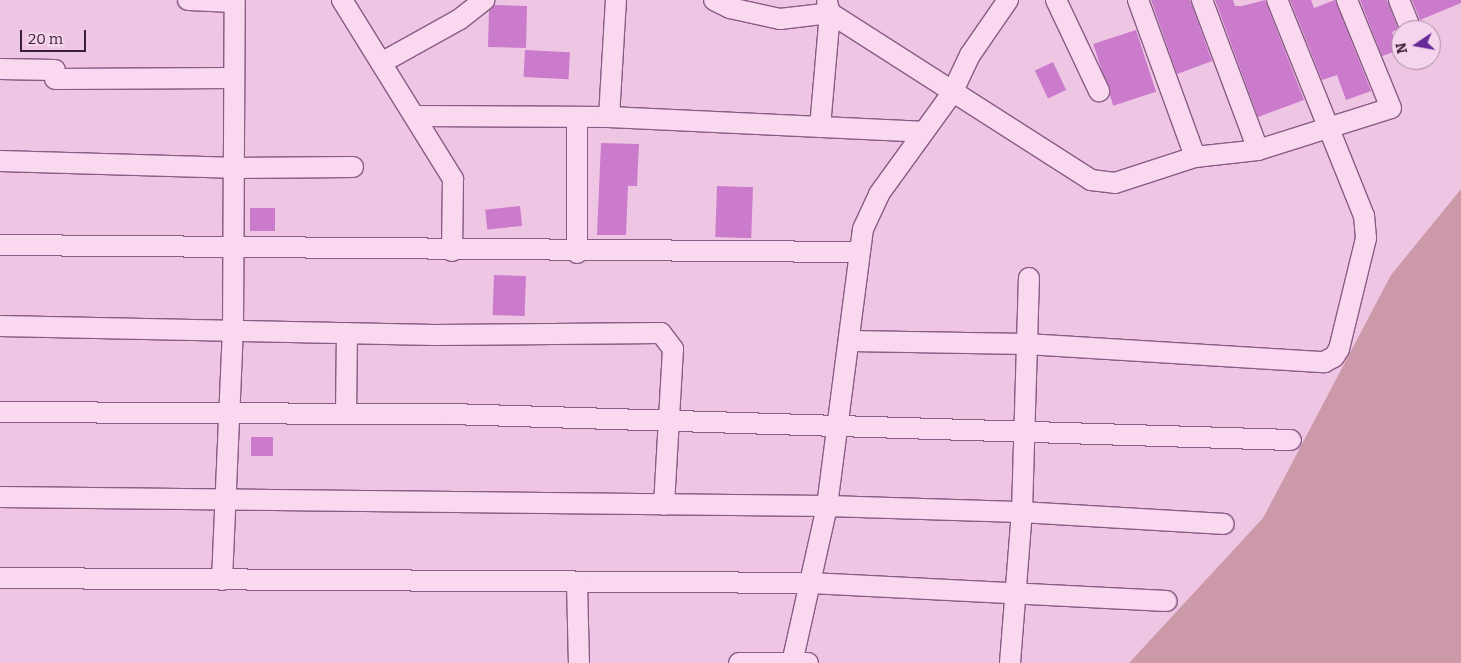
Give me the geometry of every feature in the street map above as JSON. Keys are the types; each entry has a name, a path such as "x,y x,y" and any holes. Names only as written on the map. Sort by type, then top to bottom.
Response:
{"street":[{"path":"188,0 234,1 231,168 234,248 233,330 231,414 222,580"},
{"path":"342,0 453,178 452,251"},
{"path":"381,63 460,19 484,0"},
{"path":"609,117 616,0"},
{"path":"714,0 730,8 780,19 828,7 952,93 1091,180 1115,183 1194,157 1258,150 1391,108 1347,0"},
{"path":"739,663 797,663 810,583 826,506 851,342 858,252 863,229 879,194 952,93 970,55 1008,0"},
{"path":"1056,0 1099,91"},
{"path":"1138,0 1194,157"},
{"path":"1202,0 1258,150"},
{"path":"851,342 1026,344 1324,362 1334,358 1339,349 1366,238 1364,216 1277,0"},
{"path":"1399,0 1407,20"},
{"path":"820,127 828,7"},
{"path":"0,69 55,74 233,78"},
{"path":"416,116 609,117 924,132"},
{"path":"577,253 578,117"},
{"path":"0,161 231,168 354,167"},
{"path":"0,245 577,253 858,252"},
{"path":"1010,663 1022,512 1029,278"},
{"path":"0,326 347,333 662,333 673,349 667,420 664,505"},
{"path":"346,414 347,333"},
{"path":"0,412 346,414 667,420 1291,440"},
{"path":"0,497 226,502 826,506 1022,512 1224,524"},
{"path":"0,578 407,579 577,583 810,583 1167,600"},
{"path":"577,583 579,663"}],"shaded area":[{"path":"1461,189 1461,663 1129,663 1263,518 1391,275"}],"building":[{"path":"1151,0 1190,0 1212,61 1177,74"},
{"path":"1215,0 1233,0 1235,6 1242,6 1265,0 1304,100 1258,117"},
{"path":"1290,0 1311,0 1314,8 1335,0 1371,91 1346,100 1337,75 1322,80"},
{"path":"1360,0 1387,0 1395,20 1391,20 1391,53 1382,56"},
{"path":"1412,0 1461,0 1461,3 1420,20"},
{"path":"495,5 527,6 526,48 488,47 489,11"},
{"path":"1136,30 1156,92 1113,106 1093,44"},
{"path":"525,50 570,52 569,79 524,77"},
{"path":"1053,62 1066,90 1048,99 1035,70"},
{"path":"601,143 639,144 637,186 628,186 626,235 597,235"},
{"path":"717,186 753,187 751,238 715,237"},
{"path":"520,206 522,226 487,230 485,210"},
{"path":"250,208 275,208 275,231 250,231"},
{"path":"494,275 526,276 525,316 493,315"},
{"path":"251,437 273,437 273,456 251,456"}]}
